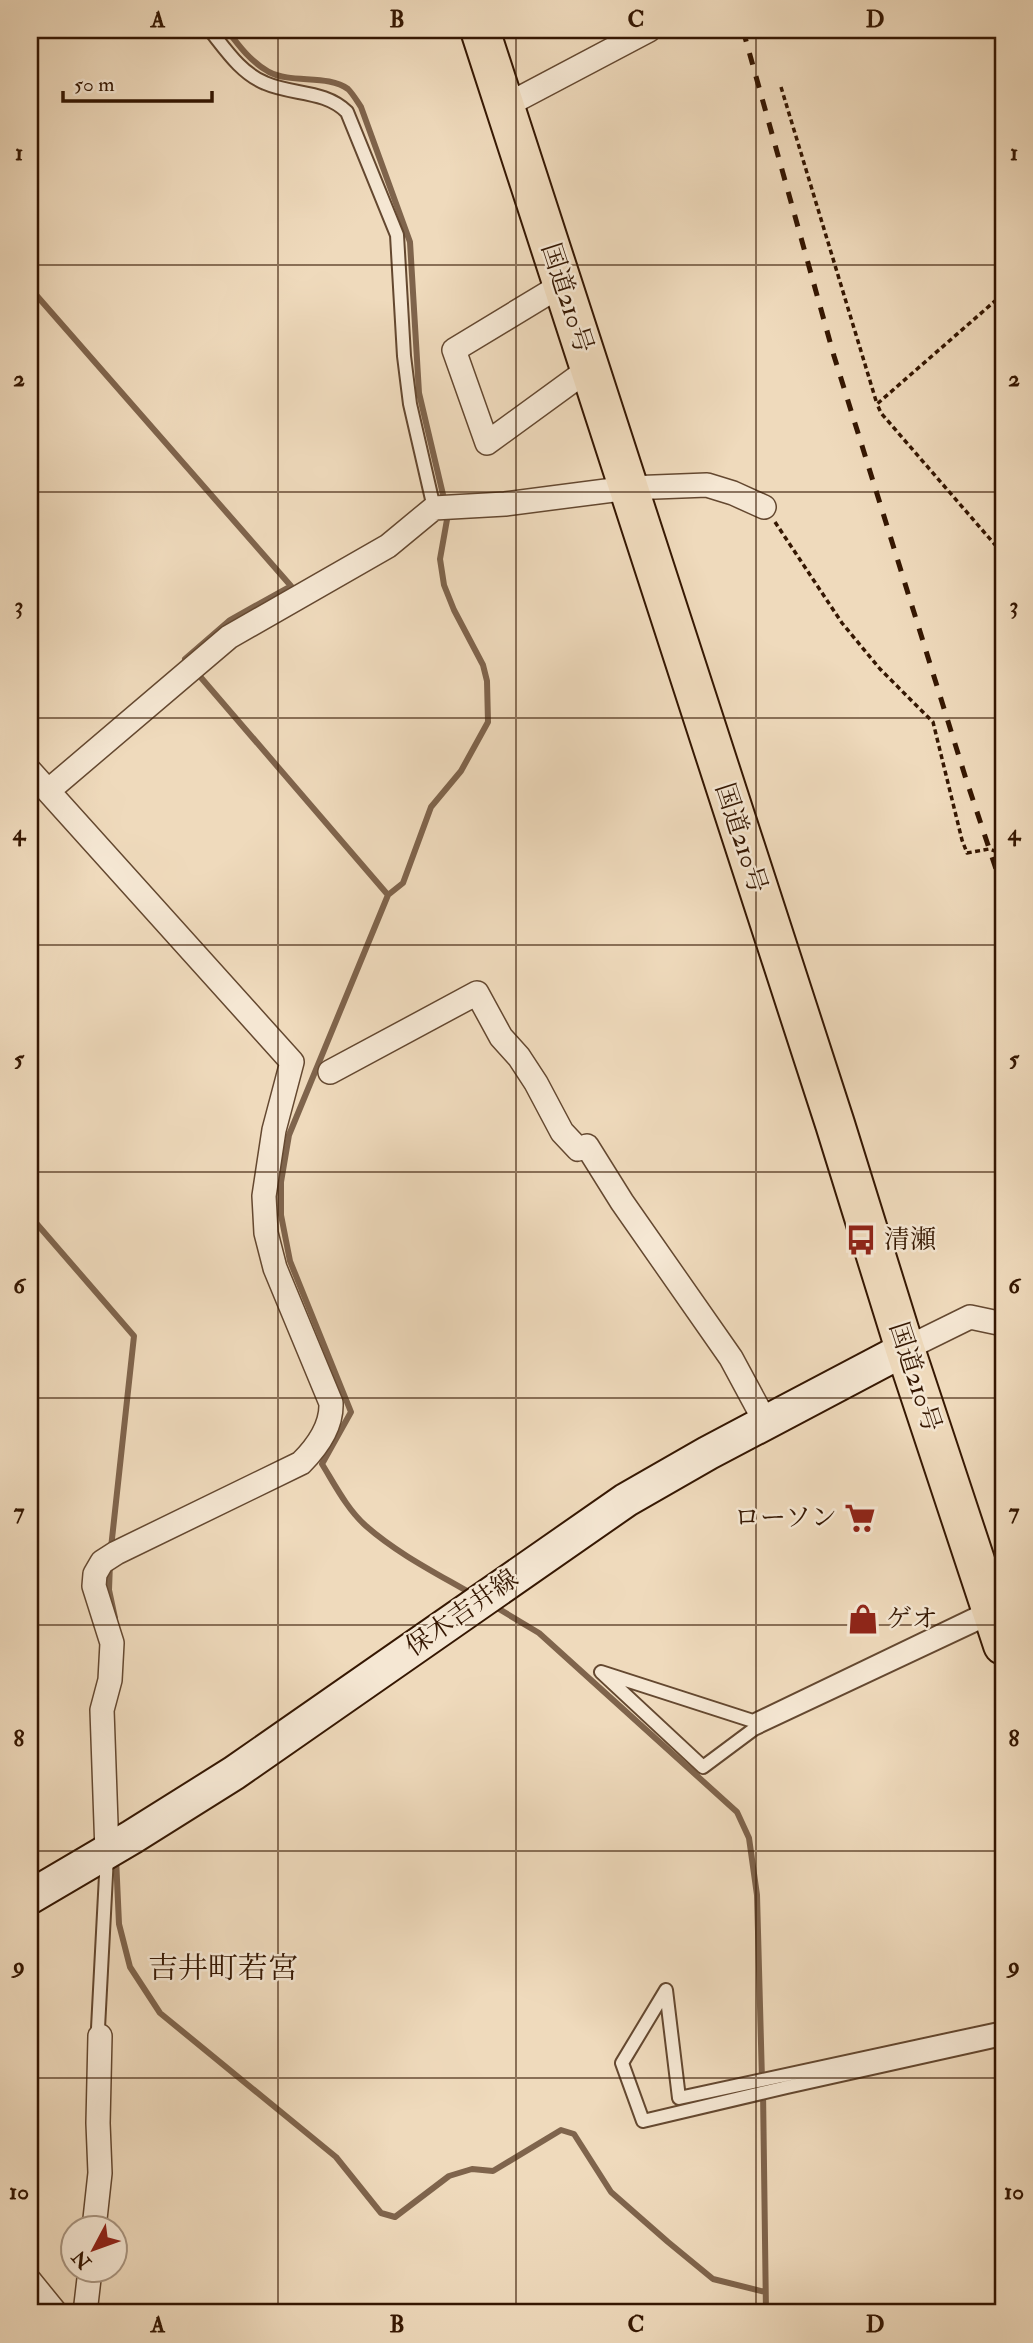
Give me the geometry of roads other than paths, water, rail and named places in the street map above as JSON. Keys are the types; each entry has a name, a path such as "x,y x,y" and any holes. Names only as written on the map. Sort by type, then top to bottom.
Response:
{"highway":[{"name":"国道210号","path":"480,30 905,1349 996,1623"}],"main road":[{"name":"保木吉井線","path":"30,1897 120,1845 234,1773 626,1500 905,1349"}],"street":[{"path":"505,107 649,30"},
{"path":"562,284 454,350 487,443 590,368"},
{"path":"48,791 229,638 388,546 442,507 505,504 629,488 706,485 764,507"},
{"path":"30,771 292,1062 274,1130 264,1196 266,1233 275,1268 331,1403 331,1418 313,1451 301,1463 109,1558 94,1574 94,1587 112,1643 110,1681 102,1710 120,1845"},
{"path":"330,1072 477,993 501,1037 519,1057 536,1083 562,1132 578,1149 587,1146 621,1202 731,1358 766,1423"},
{"path":"905,1349 970,1317 1003,1324"},
{"path":"96,2214 100,2173 100,2036"},
{"path":"30,2281 56,2313"},
{"path":"85,2313 88,2284"}],"lane":[{"path":"211,30 248,73 267,84 338,103 348,111 397,235 404,356 410,404 442,507"},
{"path":"996,1623 754,1730 703,1767 601,1672 753,1721 996,1623"},
{"path":"100,2036 100,1954 120,1845"},
{"path":"1003,2028 679,2098 666,1990 622,2063 643,2122 1003,2039"}],"waterway":[{"path":"227,30 251,59 269,72 288,78 340,84 348,89 361,107 410,242 419,393 445,503"},
{"path":"30,288 291,586 230,620 185,659 388,895 289,1135 281,1182 281,1215 290,1261 351,1412 322,1464 347,1504 366,1526 404,1554 472,1594"},
{"path":"388,895 403,883 431,807 461,771 488,722 487,681 483,665 444,585 440,559 448,514"},
{"path":"30,1216 134,1336 111,1548"},
{"path":"110,1563 109,1590 115,1618"},
{"path":"494,1606 539,1633 737,1812 749,1838 757,1895 762,2080"},
{"path":"116,1858 119,1924 130,1967 160,2013 336,2157 381,2213 395,2217 449,2176 472,2169 493,2171 561,2130 574,2134 611,2192 713,2279 765,2292"},
{"path":"763,2091 766,2313"}],"railway":[{"path":"743,30 834,356 1003,890"}],"place":[{"name":"清瀬","path":"861,1240"},
{"name":"ローソン","path":"860,1518"},
{"name":"ゲオ","path":"863,1619"}],"district":[{"name":"吉井町若宮","path":"223,1968"}]}
